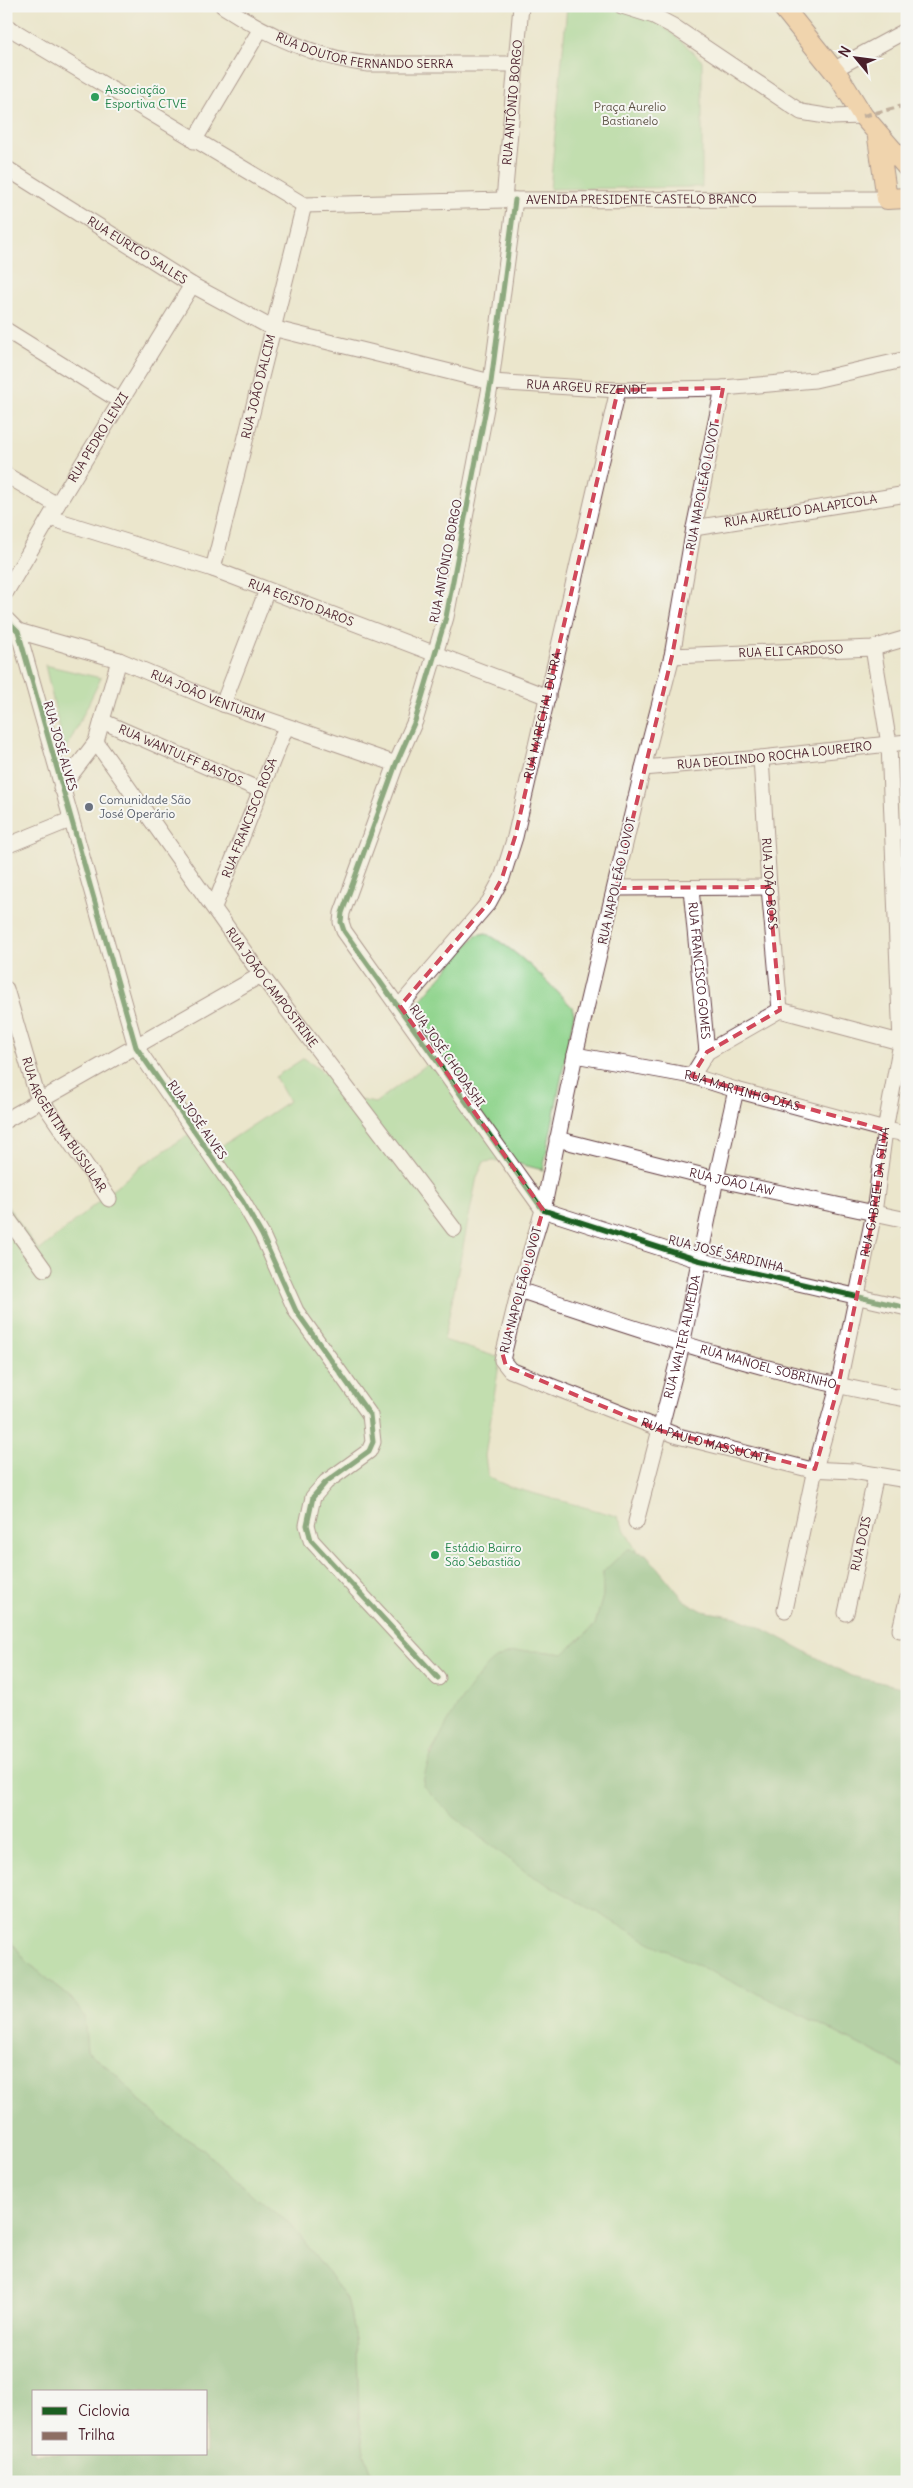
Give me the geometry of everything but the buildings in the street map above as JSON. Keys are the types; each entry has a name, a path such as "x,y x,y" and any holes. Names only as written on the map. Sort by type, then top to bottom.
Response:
{"main road":[{"path":"782,6 833,70 863,116 907,167"},
{"path":"877,134 897,198"}],"street":[{"name":"RUA DOUTOR FERNANDO SERRA","path":"223,6 260,30 347,61 368,64 515,64"},
{"name":"RUA ANTÔNIO BORGO","path":"342,913 414,720 446,617 491,382 510,200 515,64 520,6"},
{"path":"622,6 654,16 673,26 800,112 832,117 863,116"},
{"path":"6,26 194,141 304,205"},
{"path":"194,141 260,30"},
{"path":"833,70 907,30"},
{"name":"RUA EURICO SALLES","path":"6,168 192,285 272,328"},
{"name":"AVENIDA PRESIDENTE CASTELO BRANCO","path":"304,205 510,200 897,198"},
{"name":"RUA JOÃO DALCIM","path":"213,569 304,205"},
{"name":"RUA PEDRO LENZI","path":"6,592 53,511 192,285"},
{"name":"RUA ARGEU REZENDE","path":"272,328 491,382 618,390 722,388 815,380 907,359"},
{"path":"6,330 120,401"},
{"name":"RUA NAPOLEÃO LOVOT","path":"510,1370 504,1363 502,1352 543,1210 575,1055 643,768 672,656 694,528 722,388"},
{"name":"RUA MARECHAL DUTRA","path":"400,1006 489,902 502,878 516,837 618,390"},
{"name":"RUA EGISTO DAROS","path":"6,475 53,511 213,569 548,697"},
{"name":"RUA AURÉLIO DALAPICOLA","path":"694,528 907,494"},
{"path":"223,704 268,590"},
{"name":"RUA JOSÉ ALVES","path":"6,619 18,631 70,820 136,1047 243,1202 262,1235 296,1311 370,1415 374,1431 373,1442 369,1451 326,1482 313,1497 307,1525 311,1540 438,1678"},
{"name":"RUA JOÃO VENTURIM","path":"18,631 120,660 223,704 286,728 396,764"},
{"name":"RUA ELI CARDOSO","path":"672,656 873,648 907,638"},
{"name":"RUA GABRIEL DA SILVA","path":"785,1610 815,1469 838,1387 874,1213 885,1130 904,1044 903,951 892,868 889,744 873,648"},
{"path":"61,788 96,742 120,660"},
{"name":"RUA WANTULFF BASTOS","path":"102,721 260,790"},
{"name":"RUA FRANCISCO ROSA","path":"214,907 286,728"},
{"name":"RUA JOÃO CAMPOSTRINE","path":"96,742 262,975 454,1229"},
{"name":"RUA DEOLINDO ROCHA LOUREIRO","path":"643,768 761,758 907,742"},
{"name":"RUA JOÃO BOSS","path":"761,758 769,886 780,1010"},
{"path":"6,846 70,820"},
{"path":"616,888 691,889 769,886"},
{"name":"RUA FRANCISCO GOMES","path":"691,889 707,1052"},
{"name":"RUA JOSÉ CHODASHI","path":"342,913 341,922 344,931 400,1006 543,1210"},
{"path":"6,1120 262,975"},
{"name":"RUA ARGENTINA BUSSULAR","path":"6,989 32,1081 40,1100 109,1199"},
{"path":"692,1076 707,1052 780,1010 904,1044"},
{"name":"RUA MARTINHO DIAS","path":"575,1055 692,1076 736,1090 885,1130 907,1134"},
{"name":"RUA WALTER ALMEIDA","path":"636,1522 662,1431 682,1345 698,1260 736,1090"},
{"name":"RUA JOÃO LAW","path":"557,1139 716,1178 907,1220"},
{"name":"RUA JOSÉ SARDINHA","path":"543,1210 698,1260 907,1308"},
{"path":"6,1216 44,1268"},
{"name":"RUA MANOEL SOBRINHO","path":"519,1290 682,1345 838,1387 907,1399"},
{"name":"RUA PAULO MASSUCATI","path":"510,1370 662,1431 800,1468 876,1475 907,1480"},
{"name":"RUA DOIS","path":"846,1613 876,1475"},
{"path":"900,1630 907,1600"}],"highlighted area":[{"path":"723,388 672,656 616,888 769,887 780,1010 707,1052 692,1076 885,1130 874,1213 838,1387 815,1469 662,1431 506,1366 502,1352 543,1210 400,1006 489,902 502,878 515,837 618,390"}],"green space":[{"name":"Praça Aurelio Bastianelo","path":"567,6 600,6 642,14 671,32 702,61 702,187 550,189"},
{"path":"45,665 101,678 65,752"},
{"path":"486,933 510,949 552,986 572,1007 574,1014 543,1170 504,1160 484,1162 477,1177 444,1340 500,1358 485,1456 488,1477 510,1487 617,1516 637,1552 627,1550 603,1572 603,1596 595,1625 563,1654 542,1651 479,1675 430,1754 453,1816 472,1830 798,2013 907,2069 907,2482 375,2482 364,2452 359,2419 357,2350 348,2302 325,2268 290,2224 257,2199 201,2148 176,2132 144,2105 111,2070 87,2051 84,2017 73,2000 26,1961 6,1934 6,1204 39,1251 140,1167 200,1127 217,1149 289,1101 275,1077 304,1058 360,1100 375,1103 429,1063 407,1016 476,935"},
{"path":"627,1549 646,1554 685,1601 703,1611 736,1617 762,1628 851,1676 907,1688 907,2069 798,2013 651,1943 526,1872 453,1816 423,1786 425,1773 440,1737 462,1699 486,1668 504,1655 520,1651 563,1654 595,1625 603,1596 603,1572"},
{"path":"6,1934 26,1961 73,2000 84,2017 87,2051 111,2070 144,2105 176,2132 201,2148 257,2199 290,2224 325,2268 348,2302 357,2350 359,2419 364,2452 375,2482 6,2482"}],"marked path":[{"path":"863,116 907,105"}],"cycle path":[{"path":"515,200 491,382 446,617 415,721 396,764 342,913 341,922 344,931 543,1210 698,1260 907,1308"},
{"path":"6,619 18,631 136,1047 243,1202 262,1235 296,1311 370,1415 373,1442 369,1451 326,1482 313,1497 307,1525 311,1540 438,1678"}],"place":[{"name":"Associação Esportiva CTVE","path":"95,97"},
{"name":"Comunidade São José Operário","path":"89,807"},
{"name":"Estádio Bairro São Sebastião","path":"435,1555"}]}
